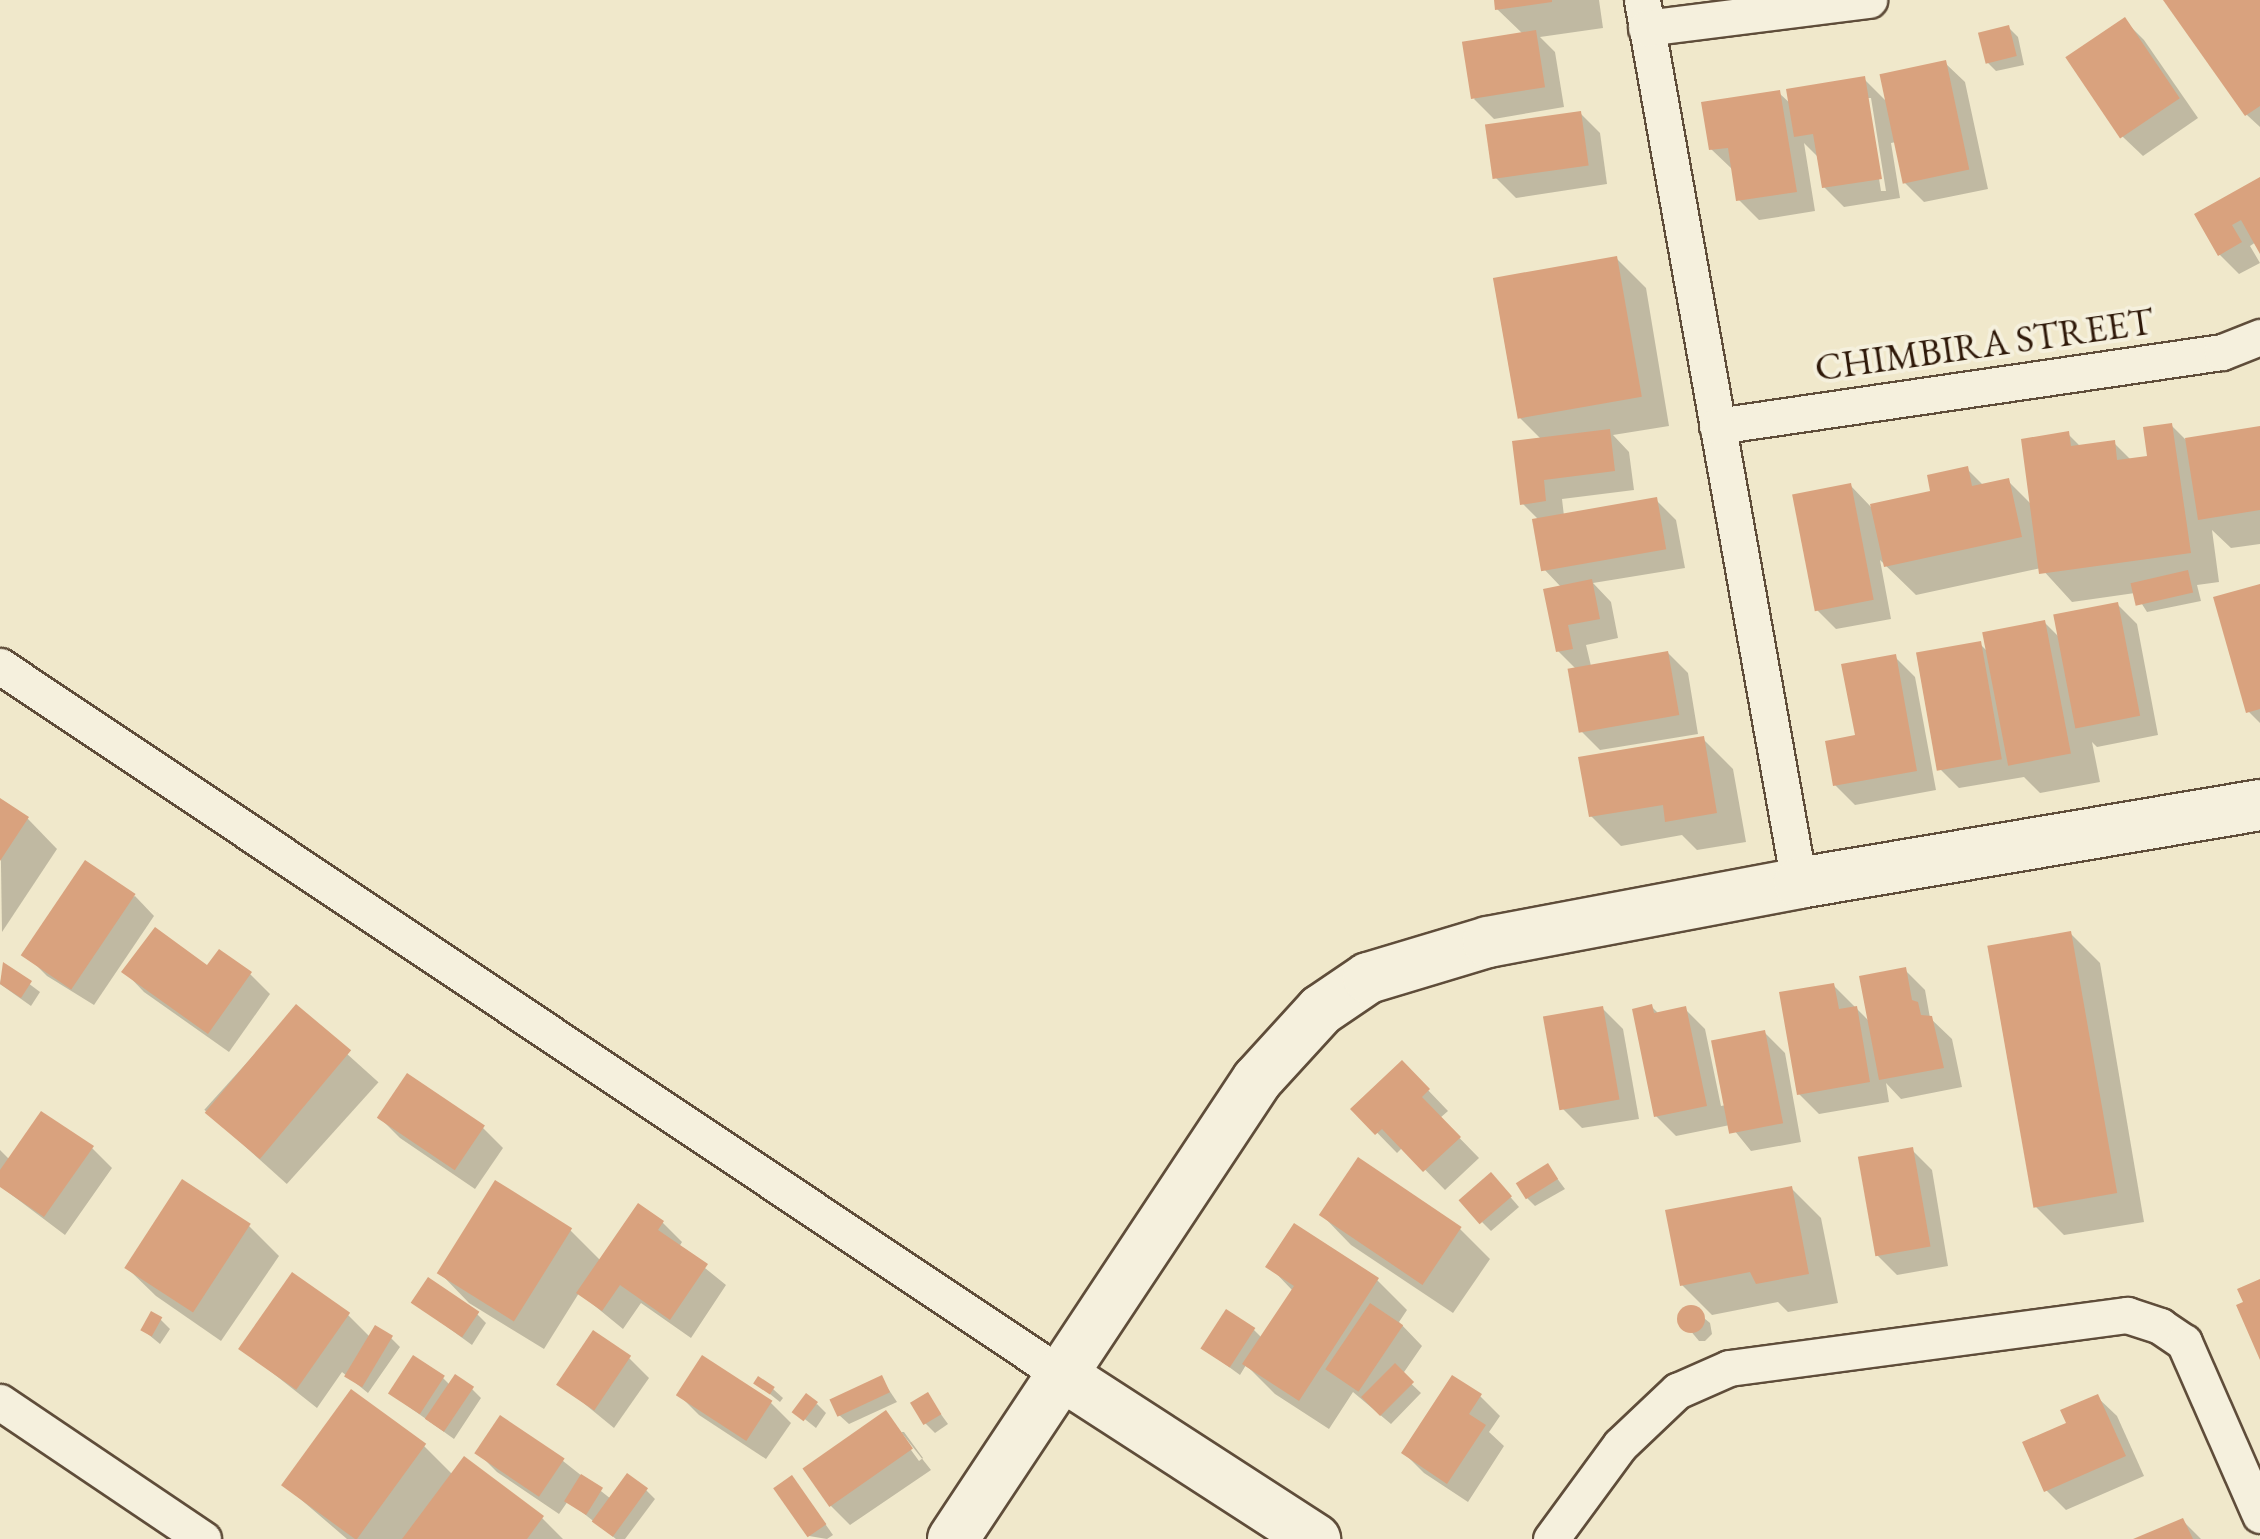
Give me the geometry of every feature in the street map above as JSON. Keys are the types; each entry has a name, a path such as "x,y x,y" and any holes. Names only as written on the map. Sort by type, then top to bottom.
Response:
{"street":[{"path":"1798,882 1644,14 1870,0"},
{"name":"CHIMBIRA STREET","path":"1717,426 2222,352 2260,338"},
{"path":"0,666 1060,1374 1315,1539"},
{"path":"953,1539 1256,1080 1322,1010 1368,978 1488,942 1798,882 2260,805"},
{"path":"1551,1539 1620,1445 1677,1391 1729,1368 2127,1315 2160,1326 2184,1342 2260,1515"},
{"path":"0,1402 203,1539"}],"building":[{"path":"1494,0 1552,0 1552,2 1495,10"},
{"path":"2163,0 2260,0 2260,106 2245,116"},
{"path":"2125,17 2180,98 2120,139 2065,57"},
{"path":"2009,25 2017,56 1986,64 1978,33"},
{"path":"1536,30 1545,87 1471,99 1462,42"},
{"path":"1946,60 1969,170 1903,184 1879,74"},
{"path":"1865,76 1882,179 1822,188 1813,134 1794,137 1786,89"},
{"path":"1780,90 1797,192 1736,201 1728,148 1709,150 1701,102"},
{"path":"1581,111 1589,165 1493,179 1485,124"},
{"path":"2260,177 2260,254 2241,220 2232,225 2242,242 2218,256 2194,214"},
{"path":"1617,256 1642,397 1518,419 1493,278"},
{"path":"2172,423 2191,553 2039,574 2021,439 2069,431 2071,446 2115,440 2117,460 2147,456 2143,427"},
{"path":"2260,426 2260,510 2198,520 2185,438"},
{"path":"1610,429 1615,471 1544,480 1546,501 1520,505 1512,441"},
{"path":"1968,466 1972,486 2009,478 2022,537 1884,567 1870,504 1930,491 1927,475"},
{"path":"1851,483 1874,600 1815,611 1792,494"},
{"path":"1657,497 1666,549 1541,571 1532,519"},
{"path":"2188,570 2193,592 2136,606 2131,583"},
{"path":"1592,579 1600,619 1568,625 1573,649 1556,652 1543,589"},
{"path":"2260,584 2260,709 2246,713 2213,597"},
{"path":"2118,602 2140,716 2075,728 2053,615"},
{"path":"2045,620 2071,754 2008,766 1982,632"},
{"path":"1981,641 2002,759 1937,771 1916,652"},
{"path":"1668,651 1679,715 1579,733 1568,669"},
{"path":"1896,654 1917,771 1833,786 1825,741 1855,735 1841,664"},
{"path":"1704,736 1717,813 1665,822 1663,805 1589,817 1578,757"},
{"path":"0,798 29,817 0,861"},
{"path":"85,860 136,894 71,989 21,955"},
{"path":"155,927 207,965 219,949 252,972 208,1034 121,972"},
{"path":"2071,931 2117,1193 2033,1208 1987,946"},
{"path":"3,962 32,981 21,998 0,984"},
{"path":"1906,967 1912,1000 1918,1002 1921,1015 1932,1016 1944,1068 1879,1080 1859,976"},
{"path":"1834,983 1839,1009 1857,1006 1870,1082 1797,1095 1779,992"},
{"path":"296,1004 351,1050 260,1159 205,1113"},
{"path":"1652,1004 1654,1013 1686,1006 1707,1106 1654,1117 1632,1009"},
{"path":"1603,1006 1619,1100 1559,1110 1543,1017"},
{"path":"1765,1030 1783,1123 1729,1134 1711,1040"},
{"path":"1402,1060 1430,1089 1422,1097 1461,1137 1423,1172 1382,1129 1375,1135 1350,1109"},
{"path":"407,1073 485,1126 455,1170 377,1118"},
{"path":"41,1111 94,1146 44,1217 0,1187 0,1170"},
{"path":"1913,1147 1931,1246 1875,1256 1858,1157"},
{"path":"1358,1157 1462,1227 1422,1285 1319,1215"},
{"path":"1548,1163 1558,1179 1526,1199 1516,1183"},
{"path":"1491,1172 1512,1196 1480,1224 1459,1200"},
{"path":"182,1179 251,1224 193,1313 124,1268"},
{"path":"495,1180 572,1228 514,1322 437,1273"},
{"path":"1792,1186 1809,1274 1756,1284 1750,1272 1680,1286 1665,1210"},
{"path":"638,1203 664,1221 658,1230 708,1264 670,1320 620,1285 602,1311 576,1293"},
{"path":"1294,1223 1379,1278 1299,1401 1242,1364 1294,1286 1265,1267"},
{"path":"292,1272 350,1313 296,1390 238,1349"},
{"path":"428,1277 479,1312 462,1337 411,1303"},
{"path":"2260,1279 2260,1360 2236,1305 2243,1302 2237,1289"},
{"path":"1370,1303 1403,1325 1358,1392 1325,1369"},
{"path":"1691,1305 1701,1309 1705,1319 1701,1329 1691,1333 1681,1329 1677,1319 1681,1309"},
{"path":"1226,1309 1255,1328 1230,1367 1200,1348"},
{"path":"151,1311 162,1317 152,1337 140,1330"},
{"path":"375,1325 393,1336 362,1387 344,1376"},
{"path":"593,1330 631,1356 594,1410 556,1385"},
{"path":"413,1355 445,1376 420,1414 388,1394"},
{"path":"702,1355 772,1401 746,1441 676,1395"},
{"path":"1395,1363 1414,1382 1380,1416 1361,1397"},
{"path":"455,1374 474,1387 444,1432 425,1419"},
{"path":"882,1375 890,1392 837,1417 829,1400"},
{"path":"1452,1375 1482,1394 1469,1414 1486,1425 1447,1484 1401,1453"},
{"path":"758,1376 775,1387 770,1394 753,1384"},
{"path":"351,1389 426,1444 357,1539 281,1485"},
{"path":"928,1392 941,1414 923,1425 910,1403"},
{"path":"806,1393 818,1402 804,1421 792,1412"},
{"path":"2098,1394 2126,1456 2044,1492 2022,1442 2066,1423 2060,1410"},
{"path":"886,1410 913,1449 829,1507 802,1469"},
{"path":"500,1415 565,1459 539,1497 474,1453"},
{"path":"464,1456 544,1516 527,1539 402,1539"},
{"path":"627,1473 648,1488 613,1537 592,1522"},
{"path":"581,1474 603,1488 586,1515 564,1501"},
{"path":"792,1475 826,1524 808,1537 773,1488"},
{"path":"2183,1518 2193,1539 2133,1539"}]}
